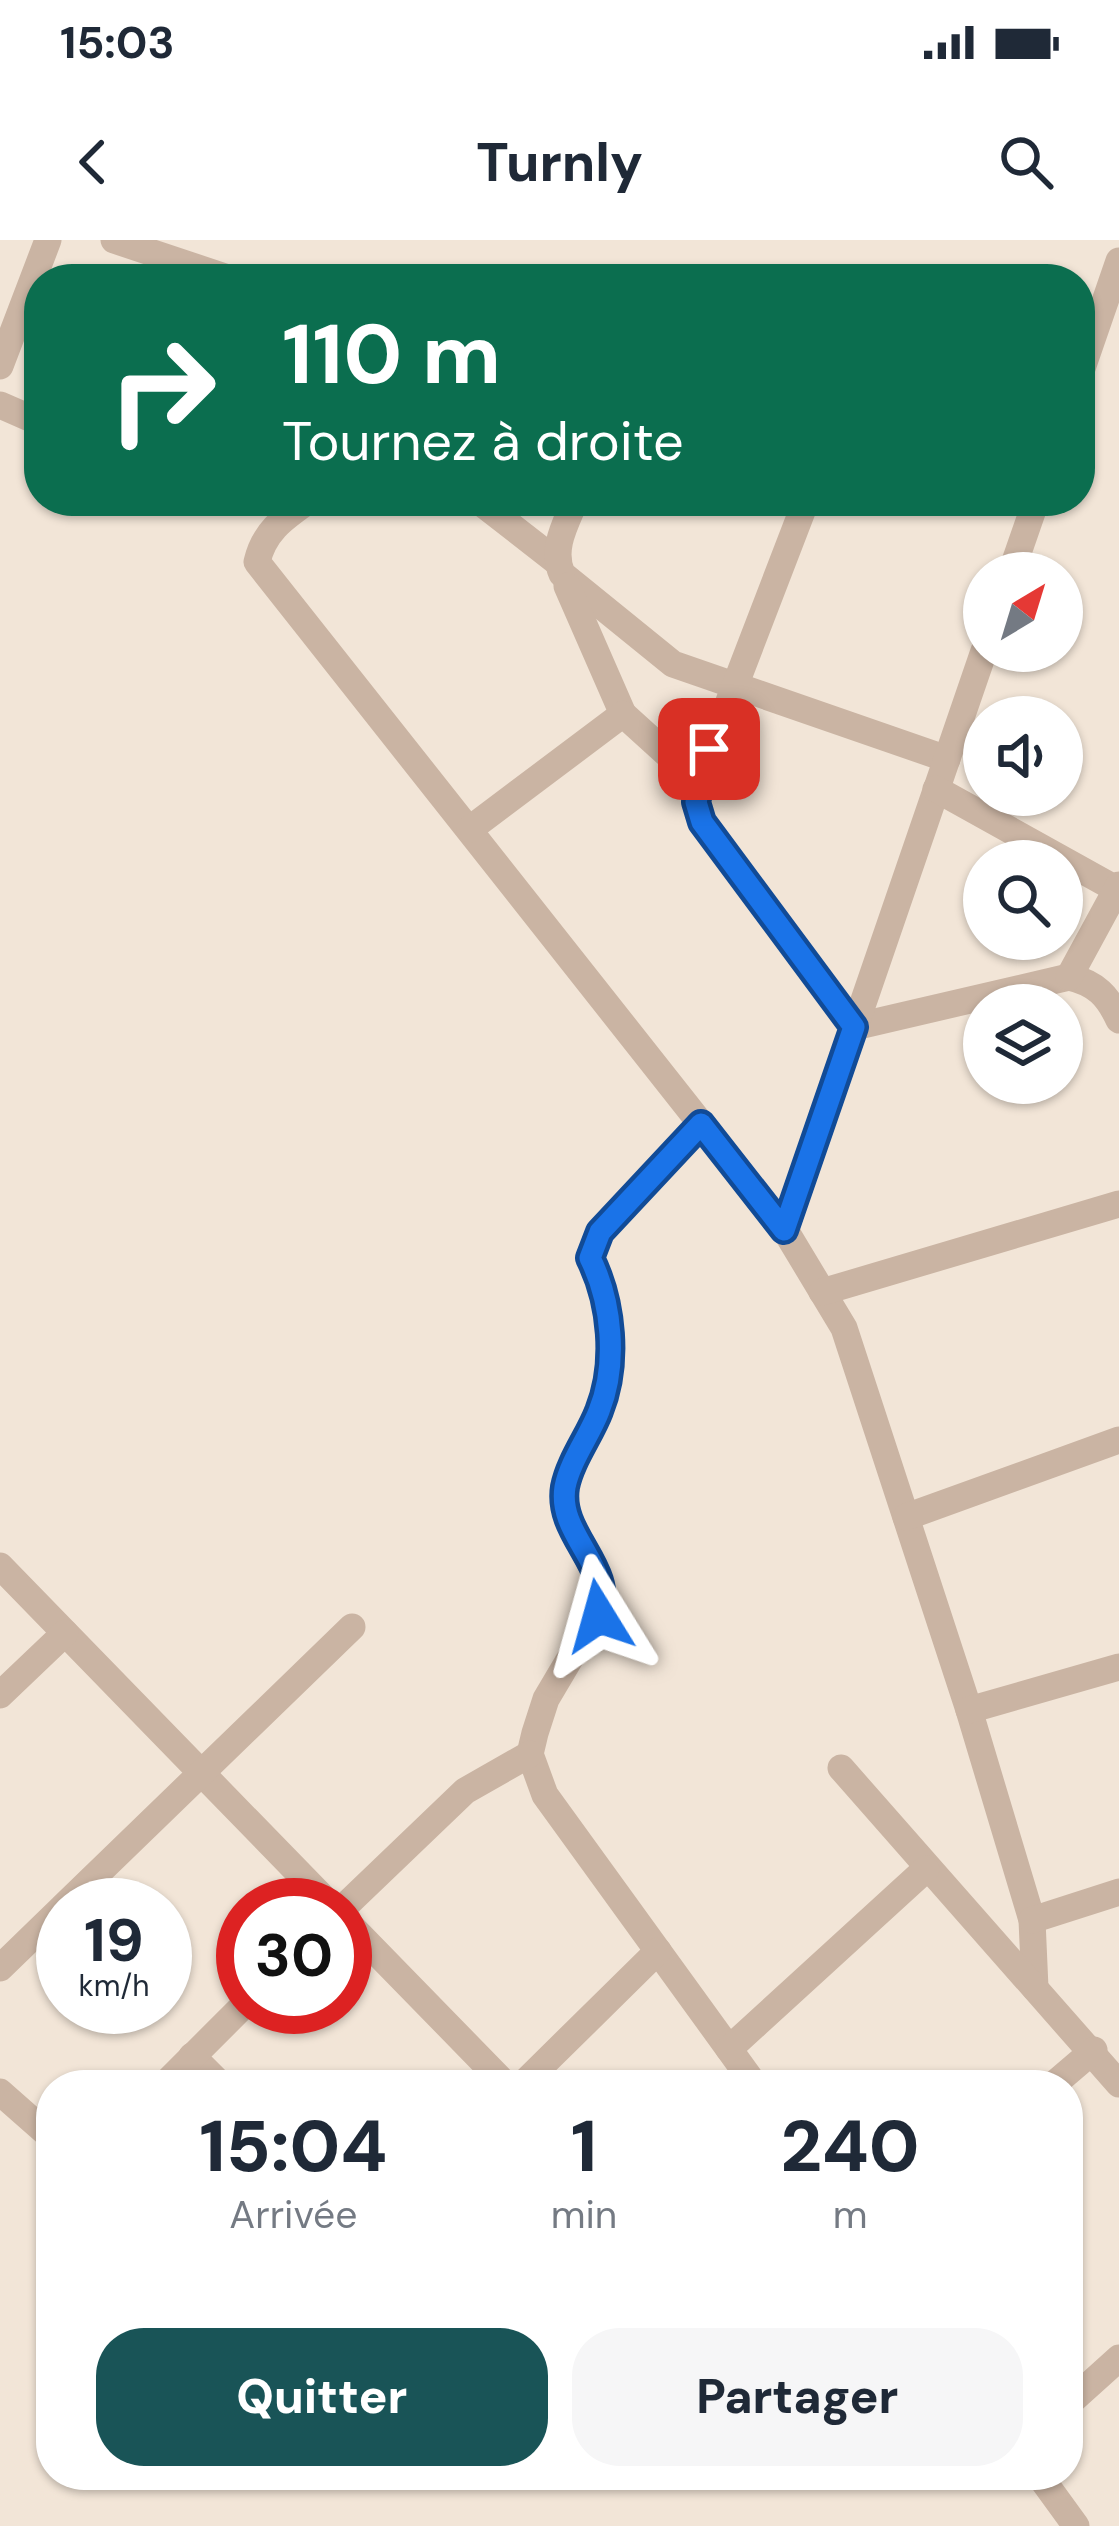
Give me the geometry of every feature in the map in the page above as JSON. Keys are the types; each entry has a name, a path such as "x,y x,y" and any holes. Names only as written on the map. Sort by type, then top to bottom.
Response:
{"street":[{"path":"114,240 186,264"},
{"path":"1095,331 1119,261"},
{"path":"0,366 24,303"},
{"path":"288,516 261,544 257,562 784,1230 844,1328 1032,1920 1035,1988"},
{"path":"497,516 673,664 947,758"},
{"path":"571,516 559,567 611,676 623,714 698,782"},
{"path":"800,516 732,684 698,782 696,802 702,822 854,1027"},
{"path":"1018,552 1031,516"},
{"path":"784,1230 977,672"},
{"path":"470,830 623,714"},
{"path":"937,789 1118,887 1070,977"},
{"path":"854,1027 1070,977 1087,981 1109,998 1119,1020"},
{"path":"701,1124 600,1232 590,1258 604,1286 607,1368 602,1406 565,1486 567,1513 594,1562 604,1601 546,1699 530,1754 545,1795 744,2070"},
{"path":"822,1292 1119,1204"},
{"path":"907,1517 1119,1440"},
{"path":"0,1566 304,1878"},
{"path":"93,1878 352,1628"},
{"path":"0,1695 65,1633"},
{"path":"969,1710 1119,1667"},
{"path":"372,1880 465,1791 530,1754"},
{"path":"841,1768 926,1869 1094,2050 1119,2084"},
{"path":"729,2049 926,1869"},
{"path":"1032,1920 1119,1892"},
{"path":"0,1968 36,1933"},
{"path":"372,1948 491,2070"},
{"path":"537,2070 658,1951"},
{"path":"178,2070 216,2032"},
{"path":"1071,2070 1094,2050"},
{"path":"192,2056 206,2070"},
{"path":"0,2092 36,2124"},
{"path":"1083,2390 1119,2358"},
{"path":"1050,2490 1076,2526"}],"route":[{"path":"599,1616 602,1584 567,1513 565,1486 602,1406 609,1326 604,1286 590,1258 600,1232 701,1124 784,1230 854,1027 702,822 696,802 709,749"}]}
